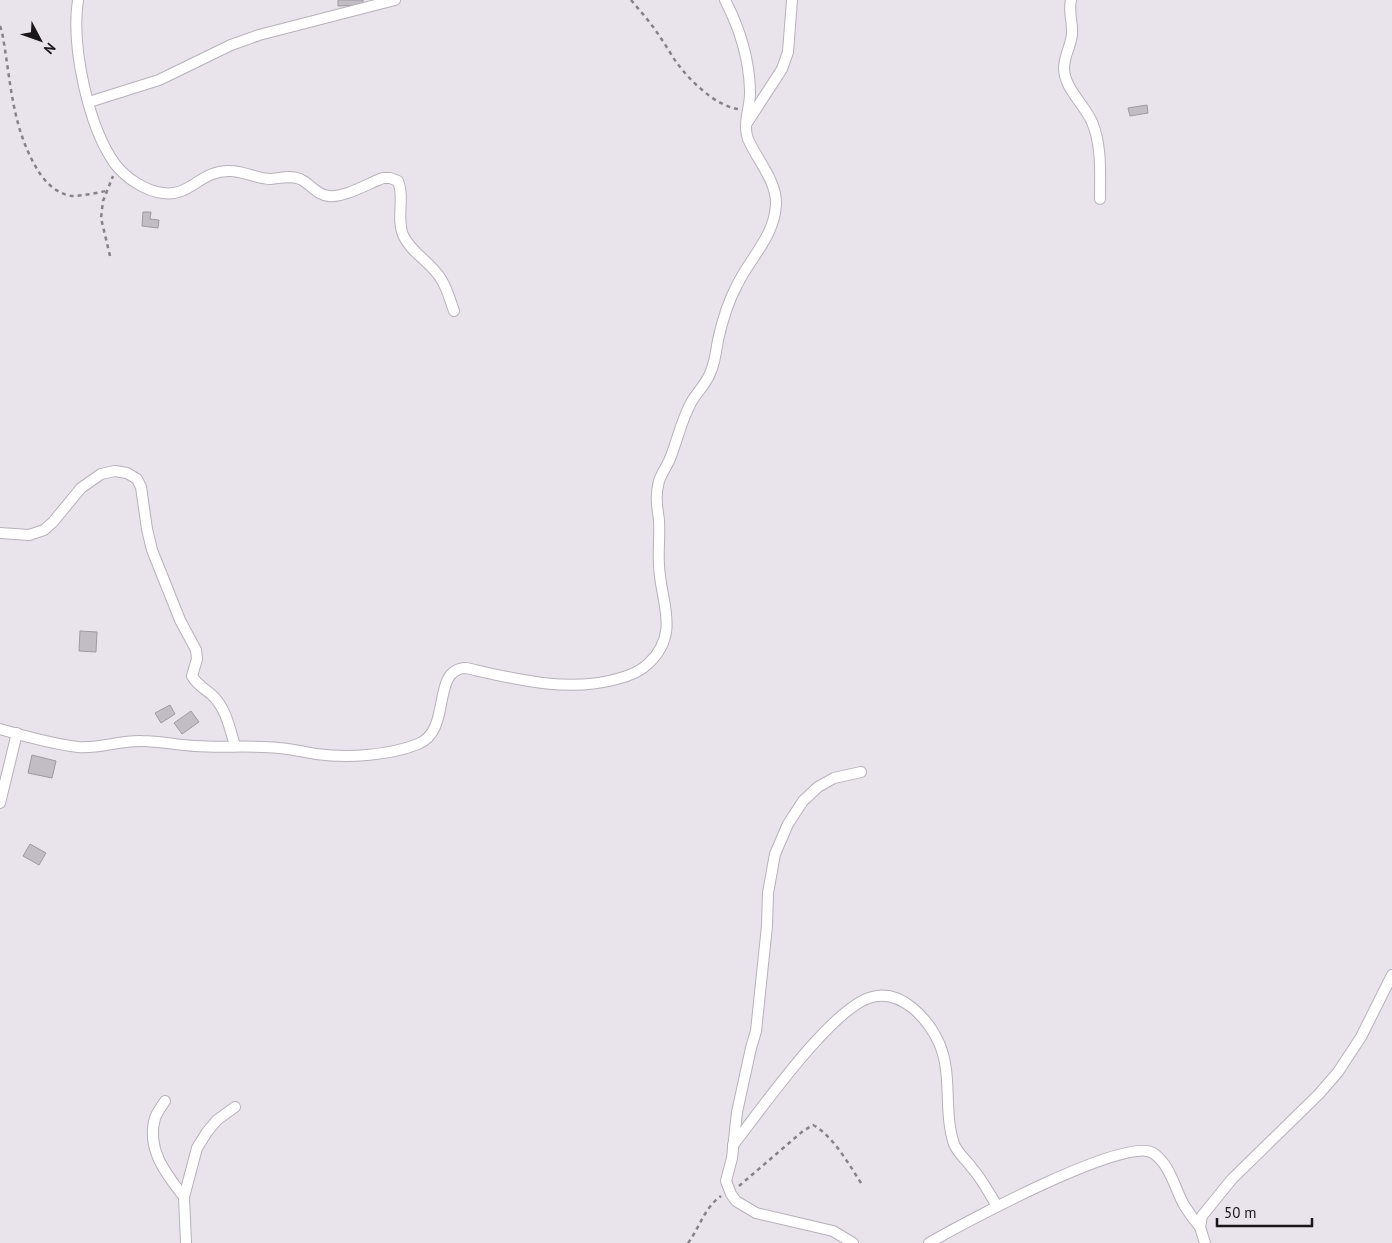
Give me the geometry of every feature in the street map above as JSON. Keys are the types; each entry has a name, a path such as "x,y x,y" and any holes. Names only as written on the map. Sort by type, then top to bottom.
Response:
{"street":[{"path":"78,0 76,38 89,102 98,132 116,165 129,178 145,187 162,193 182,192 208,174 230,171 264,178 293,177 303,180 319,193 329,196 337,196 383,178 398,181 402,190 400,218 404,237 441,278 454,311"},
{"path":"89,102 159,80 231,45 259,35 395,0"},
{"path":"0,729 78,746 141,741 195,746 279,748 342,756 370,754 419,744 430,734 438,720 448,675 458,668 570,686 606,682 633,674 648,664 660,649 668,623 658,567 659,521 656,494 660,478 670,460 687,410 712,369 728,305 737,286 765,240 773,220 776,204 768,175 748,138 745,126 750,93 747,56 736,22 725,0"},
{"path":"745,126 782,69 788,52 792,0"},
{"path":"1071,0 1069,13 1072,37 1065,56 1064,68 1068,84 1088,114 1095,130 1100,155 1100,198"},
{"path":"0,533 29,534 44,530 81,488 100,474 115,471 127,472 137,479 141,487 152,550 180,620 196,650 197,660 192,676 220,705 228,720 235,746"},
{"path":"0,803 17,734"},
{"path":"853,1243 833,1230 756,1213 736,1201 726,1181 732,1158 732,1146 751,1048 756,1031 766,935 768,892 775,854 788,824 803,801 818,788 834,778 861,772"},
{"path":"1200,1227 1202,1216 1232,1179 1319,1094 1338,1072 1361,1037 1392,975"},
{"path":"732,1146 804,1054 831,1025 853,1006 872,997 889,995 916,1011 930,1027 939,1043 945,1059 947,1103 954,1142 958,1152 977,1174 997,1206"},
{"path":"164,1101 156,1118 153,1134 156,1154 166,1174 184,1197"},
{"path":"186,1243 184,1197 197,1148 212,1126 235,1107"},
{"path":"929,1243 997,1206 1069,1174 1110,1158 1141,1150 1153,1152 1164,1165 1184,1205 1200,1227 1205,1243"}],"path":[{"path":"631,0 660,35 677,63 690,78 718,102 730,108 748,111"},
{"path":"0,26 17,124 25,148 39,172 49,185 71,196 106,191"},
{"path":"110,256 101,218 106,191 116,165"},
{"path":"688,1243 706,1211 718,1198 730,1192 812,1125 823,1133 835,1146 864,1186"}],"building":[{"path":"338,0 363,0 363,5 338,6"},
{"path":"1147,105 1148,113 1130,116 1128,108"},
{"path":"143,212 151,212 150,219 159,220 158,228 142,226"},
{"path":"80,631 97,632 96,652 79,651"},
{"path":"170,705 175,714 161,723 155,713"},
{"path":"191,711 199,722 182,734 174,723"},
{"path":"32,755 56,761 52,778 28,773"},
{"path":"30,844 46,853 39,865 23,856"}]}
